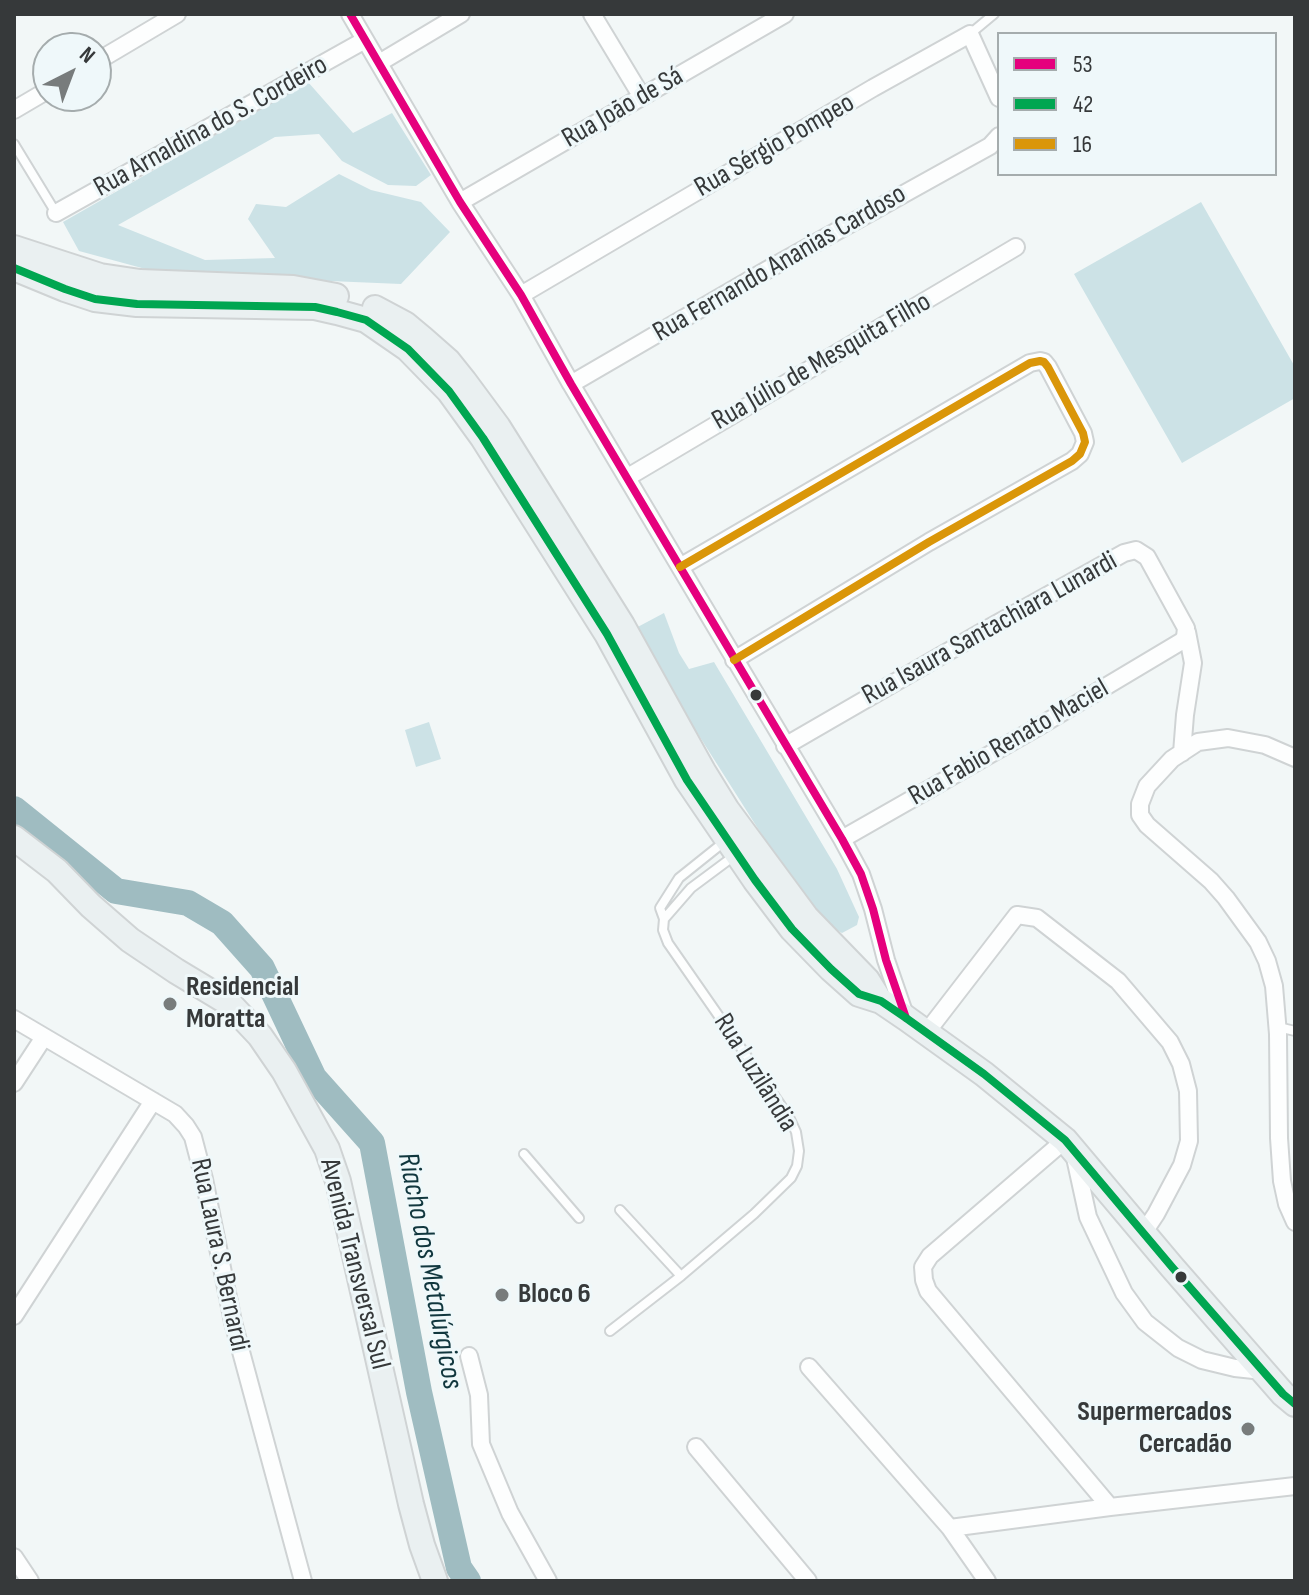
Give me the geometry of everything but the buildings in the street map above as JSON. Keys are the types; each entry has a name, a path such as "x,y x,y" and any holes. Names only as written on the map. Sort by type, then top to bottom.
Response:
{"main road":[{"path":"14,248 100,276 140,282 293,288 342,297 378,309 405,324 448,361 498,427 622,625 703,771 740,842 755,880 792,929 859,994 881,1001 906,1018 984,1074 1069,1144 1263,1371 1295,1404"},
{"path":"14,268 95,299 216,314 315,307 366,320 408,349 449,391 483,438 599,621 687,780 740,842"},
{"name":"Avenida Transversal Sul","path":"14,838 57,871 130,940 229,1003 260,1036 284,1071 327,1149 338,1181 411,1504 435,1581"}],"street":[{"path":"112,53 177,14"},
{"path":"350,14 460,202 521,295 842,839 861,874 906,1018"},
{"path":"379,63 461,14"},
{"path":"592,14 642,97"},
{"name":"Rua João de Sá","path":"460,202 785,14"},
{"path":"970,34 997,94"},
{"name":"Rua Sérgio Pompeo","path":"521,295 970,34"},
{"name":"Rua Arnaldina do S. Cordeiro","path":"56,213 365,40"},
{"path":"14,110 32,99"},
{"name":"Rua Fernando Ananias Cardoso","path":"571,384 995,141"},
{"name":"Rua Júlio de Mesquita Filho","path":"628,477 1016,247"},
{"path":"680,567 1036,361 1044,362 1048,367 1083,433 1085,442 1080,454 734,660"},
{"name":"Rua Isaura Santachiara Lunardi","path":"785,746 1132,550 1147,557 1187,632"},
{"path":"1182,753 1193,663 1187,632"},
{"name":"Rua Fabio Renato Maciel","path":"842,839 1175,646 1187,632"},
{"path":"1295,758 1265,745 1228,738 1198,742 1172,759 1147,786 1140,804 1140,815 1147,825 1211,881 1242,918 1267,961 1286,1029 1282,1181 1295,1222"},
{"path":"926,1033 1017,915 1037,918 1118,981 1170,1042 1181,1064 1188,1091 1189,1141 1182,1165 1144,1232"},
{"name":"Rua Laura S. Bernardi","path":"14,1019 175,1114 193,1137 233,1322 303,1581"},
{"path":"14,1083 44,1037"},
{"path":"14,1316 153,1101"},
{"path":"1110,1507 928,1291 923,1267 930,1256 1069,1144 1088,1217 1124,1293 1145,1322 1178,1348 1202,1360 1263,1371"},
{"path":"469,1356 479,1395 481,1444 510,1513 548,1581"},
{"path":"809,1367 950,1528 987,1581"},
{"path":"696,1447 808,1581"},
{"path":"950,1528 1295,1486"},
{"path":"14,1557 30,1581"}],"lane":[{"path":"970,34 994,14"},
{"path":"14,144 56,213"},
{"path":"664,919 676,903 740,842"},
{"path":"664,919 660,908 679,878 740,842"},
{"name":"Rua Luzilândia","path":"610,1331 754,1214 791,1178 799,1151 796,1132 789,1117 668,943 663,930 664,919"},
{"path":"524,1154 579,1218"},
{"path":"620,1210 681,1276"}],"shaded area":[{"path":"308,82 353,133 392,113 431,175 416,186 388,185 342,161 319,134 275,137 118,225 205,260 275,258 248,219 256,204 286,207 339,174 371,190 421,202 450,232 401,284 164,274 79,251 63,222"},
{"path":"1201,202 1295,367 1295,398 1182,463 1074,274"},
{"path":"664,613 679,653 689,669 714,662 837,869 859,917 857,925 842,933 814,917 632,630"},
{"path":"429,722 441,759 416,767 405,730"}],"waterway":[{"name":"Riacho dos Metalúrgicos","path":"14,809 116,891 188,903 222,923 262,968 314,1078 372,1143 419,1392 459,1568 468,1581"}],"transit line":[{"name":"53","path":"350,14 460,202 521,295 842,839 861,874 906,1018"},
{"name":"42","path":"14,268 95,299 137,304 315,307 366,320 408,349 449,391 483,438 607,634 687,780 792,929 859,994 881,1001 906,1018 984,1074 1065,1140 1172,1267 1295,1404"},
{"name":"16","path":"680,567 1030,363 1040,361 1048,367 1083,433 1085,442 1080,454 734,660"}],"place":[{"name":"Residencial Moratta","path":"170,1004"},
{"name":"Bloco 6","path":"502,1295"},
{"name":"Supermercados Cercadão","path":"1248,1429"}]}
